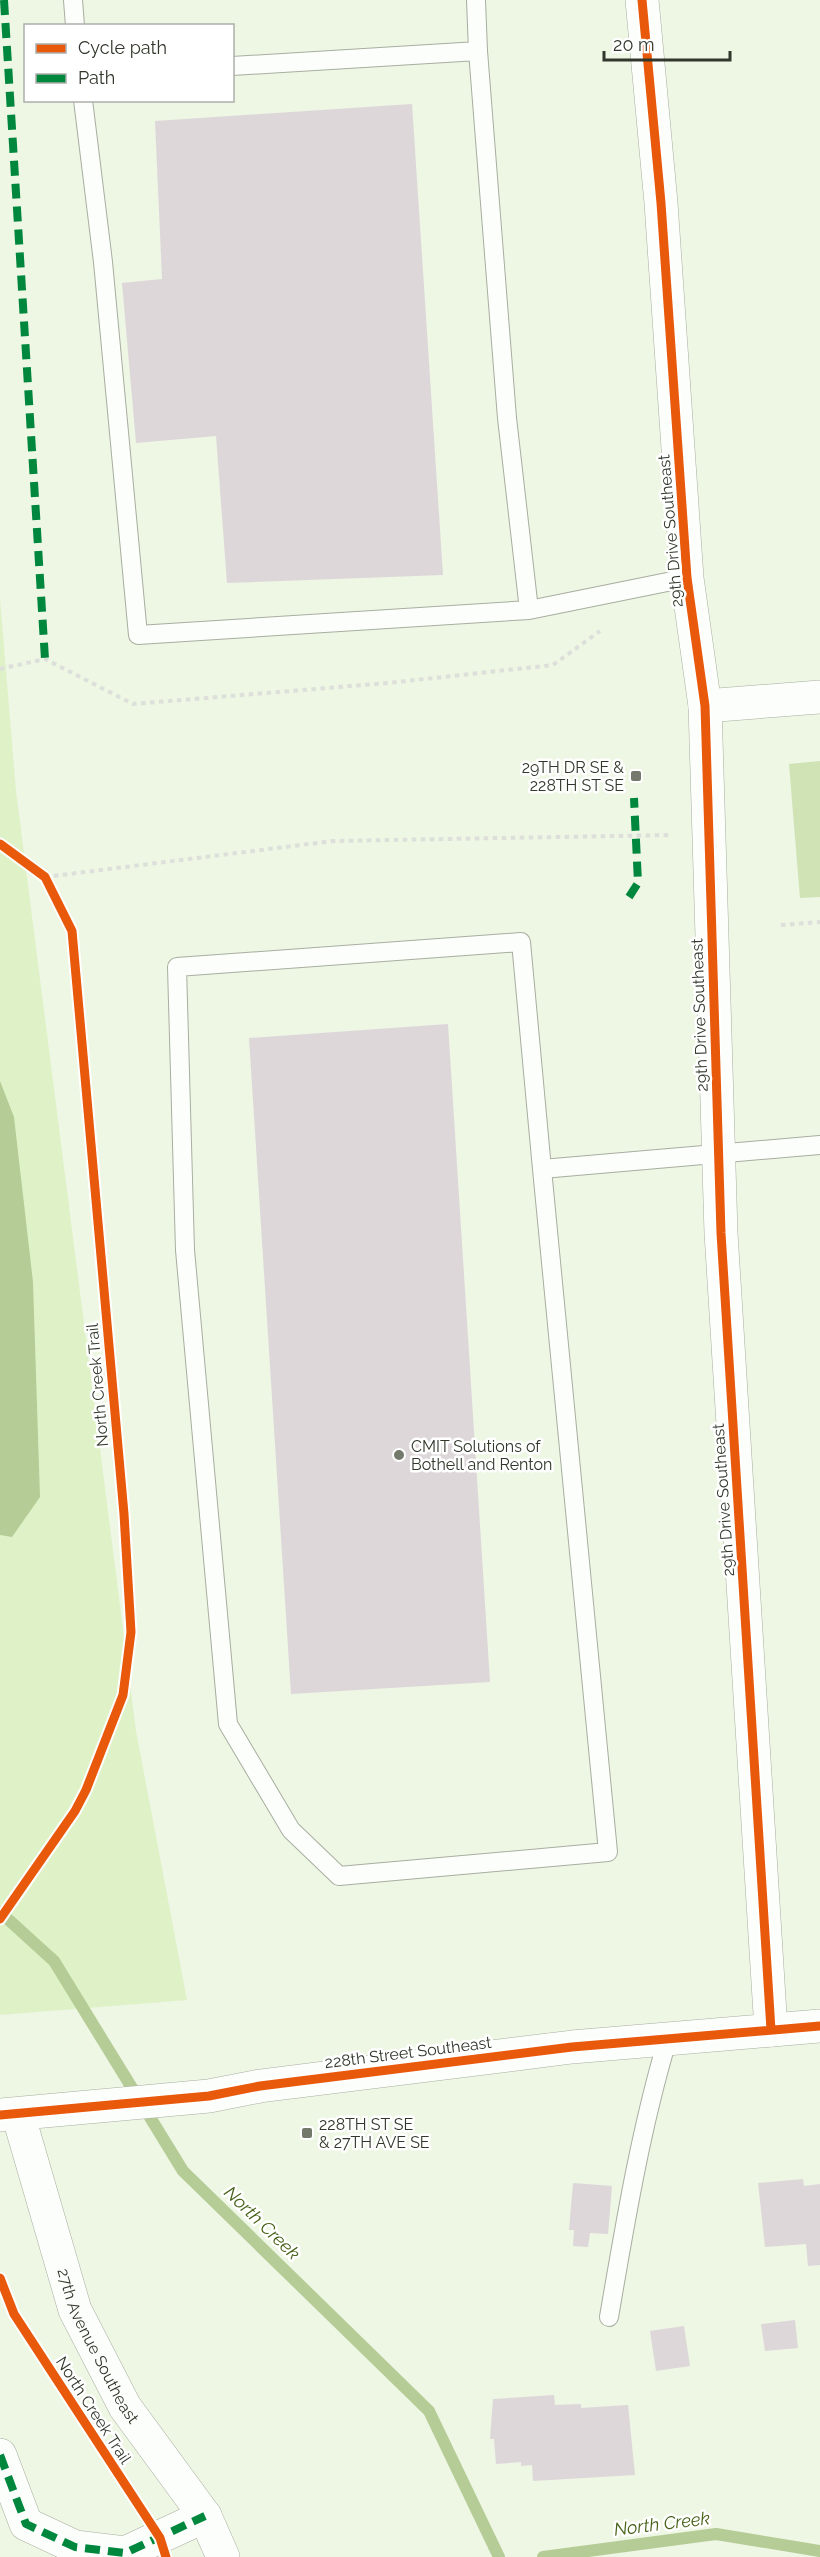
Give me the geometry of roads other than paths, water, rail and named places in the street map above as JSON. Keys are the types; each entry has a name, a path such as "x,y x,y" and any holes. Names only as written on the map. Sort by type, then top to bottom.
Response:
{"street":[{"name":"29th Drive Southeast","path":"642,0 661,203 687,578 705,706 721,1233 771,2030"},
{"path":"705,706 820,697"},
{"name":"228th Street Southeast","path":"9,2115 209,2096 260,2086 561,2049 820,2026"},
{"name":"27th Avenue Southeast","path":"9,2115 75,2310 124,2407 205,2516 223,2557"},
{"path":"0,2455 26,2524 75,2547 124,2553 205,2516"}],"lane":[{"path":"73,0 75,24"},
{"path":"476,0 507,418 529,610"},
{"path":"234,66 478,51"},
{"path":"83,102 103,262 138,635 529,610 687,578"},
{"path":"521,942 542,1169 608,1852 339,1876 291,1830 228,1724 185,1250 177,967 521,942"},
{"path":"542,1169 820,1146"},
{"path":"609,2318 643,2130 667,2041"}],"waterway":[{"name":"North Creek","path":"0,1912 54,1961 183,2171 429,2411 499,2557"},
{"name":"North Creek","path":"543,2557 716,2534 820,2551"}],"place":[{"name":"29TH DR SE & 228TH ST SE","path":"636,776"},
{"name":"CMIT Solutions of Bothell and Renton","path":"399,1455"},
{"name":"228TH ST SE & 27TH AVE SE","path":"307,2133"}]}
